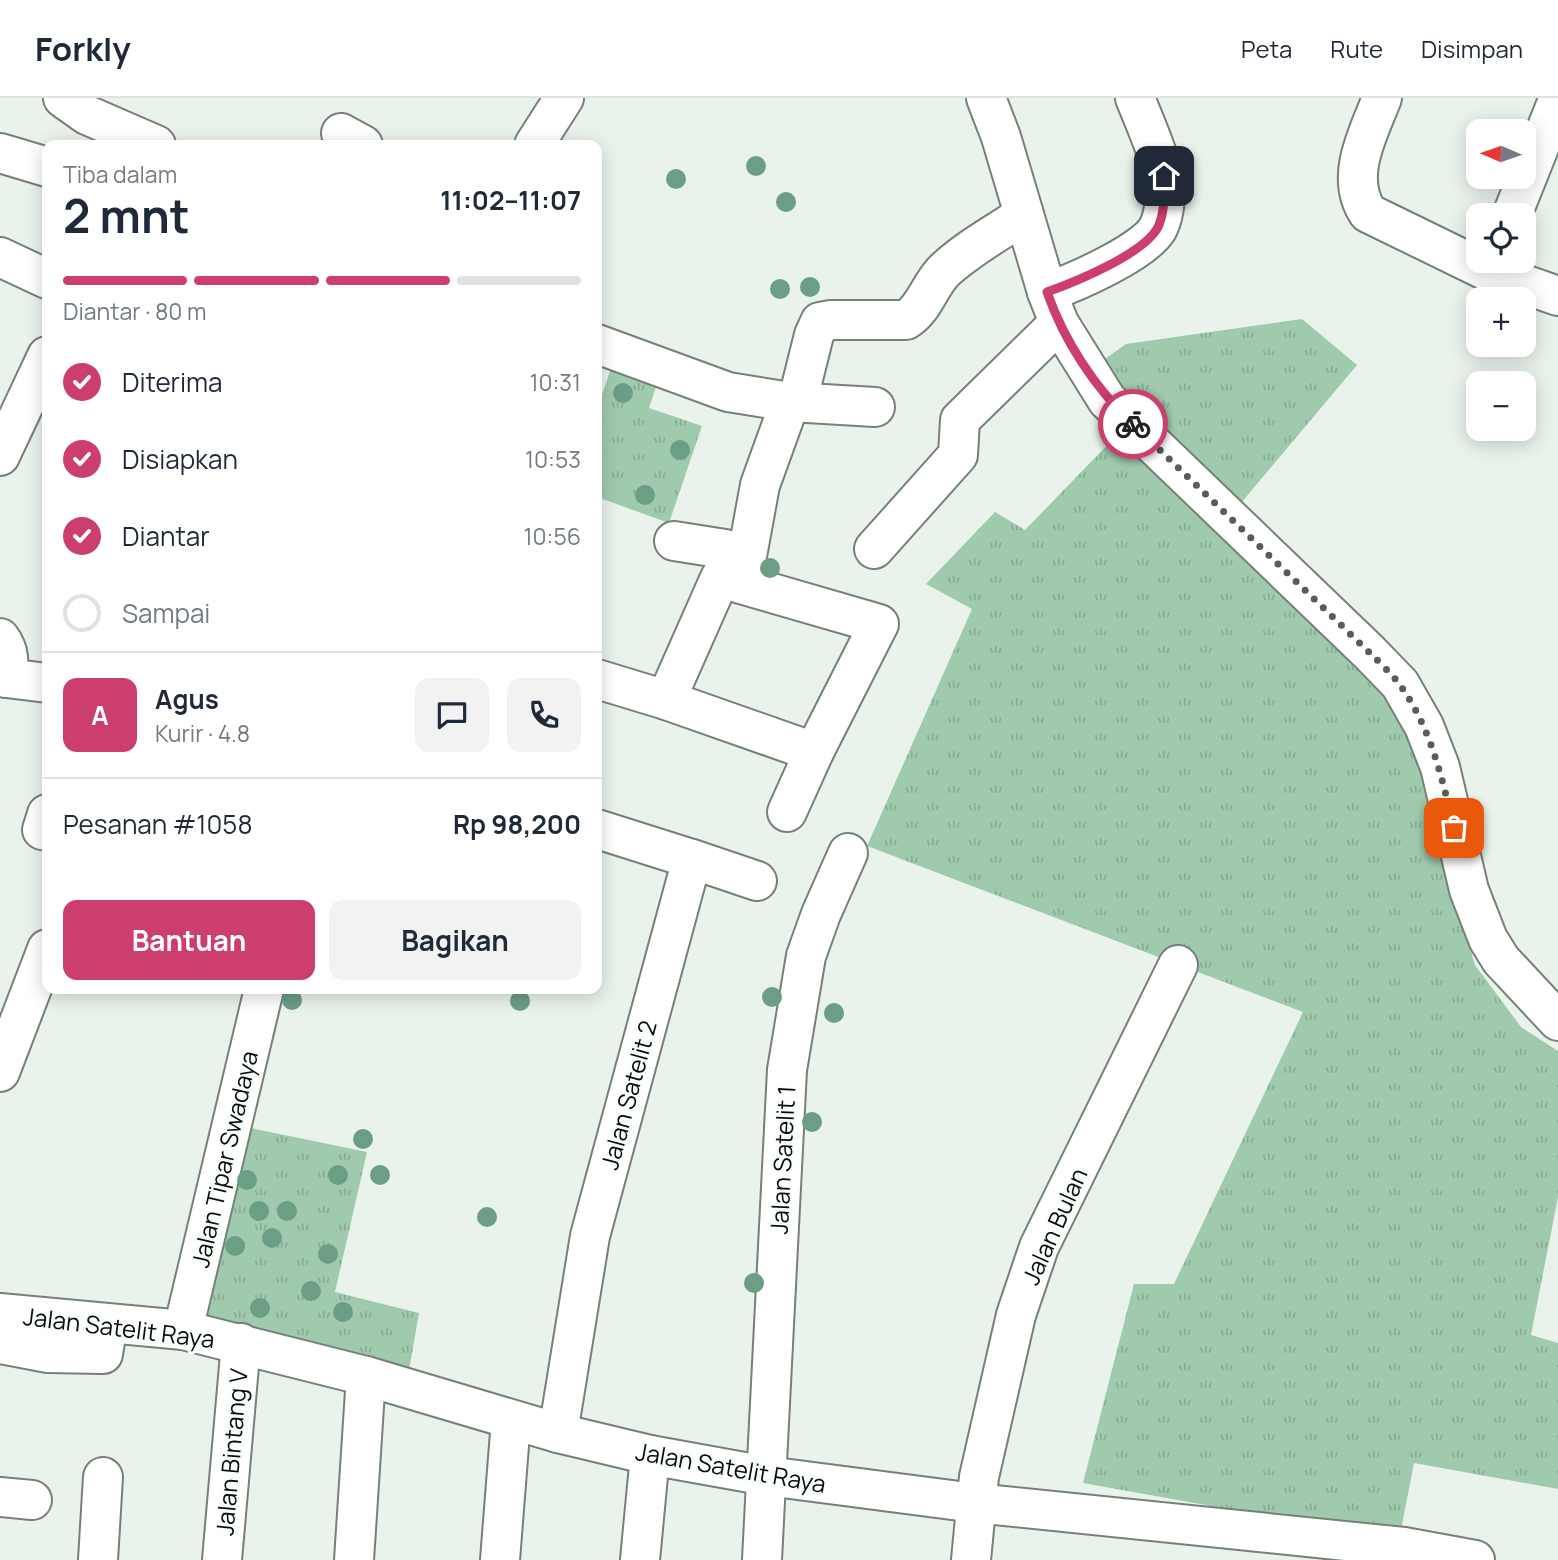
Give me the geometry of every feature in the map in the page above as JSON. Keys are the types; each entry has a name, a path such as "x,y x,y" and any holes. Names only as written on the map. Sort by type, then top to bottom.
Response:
{"street":[{"path":"537,140 564,98"},
{"path":"986,98 1001,137 1053,308 1107,400 1399,684 1424,726 1440,767 1469,890 1488,939 1502,960 1558,1021"},
{"path":"874,549 958,455 960,420 1053,308 1065,285 1123,257 1147,242 1158,228 1163,211 1164,176 1135,98"},
{"path":"1382,98 1360,156 1357,172 1361,198 1368,213 1466,255"},
{"path":"1517,203 1558,100"},
{"path":"76,119 141,140"},
{"path":"0,153 42,166"},
{"path":"674,541 725,549 747,556 760,485 794,402 820,322 906,320 919,309 945,269 1024,215"},
{"path":"0,257 42,277"},
{"path":"1507,273 1558,296"},
{"path":"602,346 728,392 794,402 875,407"},
{"path":"0,456 42,367"},
{"path":"666,700 720,578 880,624 814,752 787,812"},
{"path":"0,638 9,658 3,678 42,682"},
{"path":"602,681 814,752"},
{"path":"602,831 757,881"},
{"name":"Jalan Satelit 1","path":"762,1560 787,1070 806,956 848,853"},
{"name":"Jalan Satelit 2","path":"558,1433 590,1236 692,859"},
{"path":"0,1072 42,961"},
{"name":"Jalan Bulan","path":"971,1560 975,1503 1017,1315 1039,1247 1178,965"},
{"name":"Jalan Tipar Swadaya","path":"183,1330 263,994"},
{"name":"Jalan Satelit Raya","path":"0,1313 183,1330 366,1376 558,1433 650,1455 767,1476 975,1503 1404,1547 1475,1560"},
{"path":"0,1345 48,1353 103,1354 108,1324"},
{"name":"Jalan Bintang V","path":"222,1560 241,1343"},
{"path":"354,1560 366,1376"},
{"path":"499,1560 512,1420"},
{"path":"640,1560 650,1455"},
{"path":"98,1560 103,1477"}],"green space":[{"path":"1302,319 1357,365 1241,503 1183,456 1098,364 1126,344"},
{"path":"614,359 660,375 649,408 702,426 669,523 602,499 602,395"},
{"path":"1120,432 1381,684 1418,745 1453,889 1475,965 1521,1027 1558,1051 1558,1197 1531,1335 1558,1343 1558,1489 1414,1463 1399,1540 1083,1483 1134,1284 1174,1284 1303,1012 867,846 972,609 926,584 995,512 1025,530"},
{"path":"241,1126 367,1152 335,1292 419,1313 407,1382 194,1322"}],"way so far":[{"path":"1133,424 1399,684 1424,726 1440,767 1454,828"}],"route":[{"path":"1133,424 1107,400 1059,323 1047,292 1123,257 1147,242 1158,228 1163,211 1164,176"}]}
